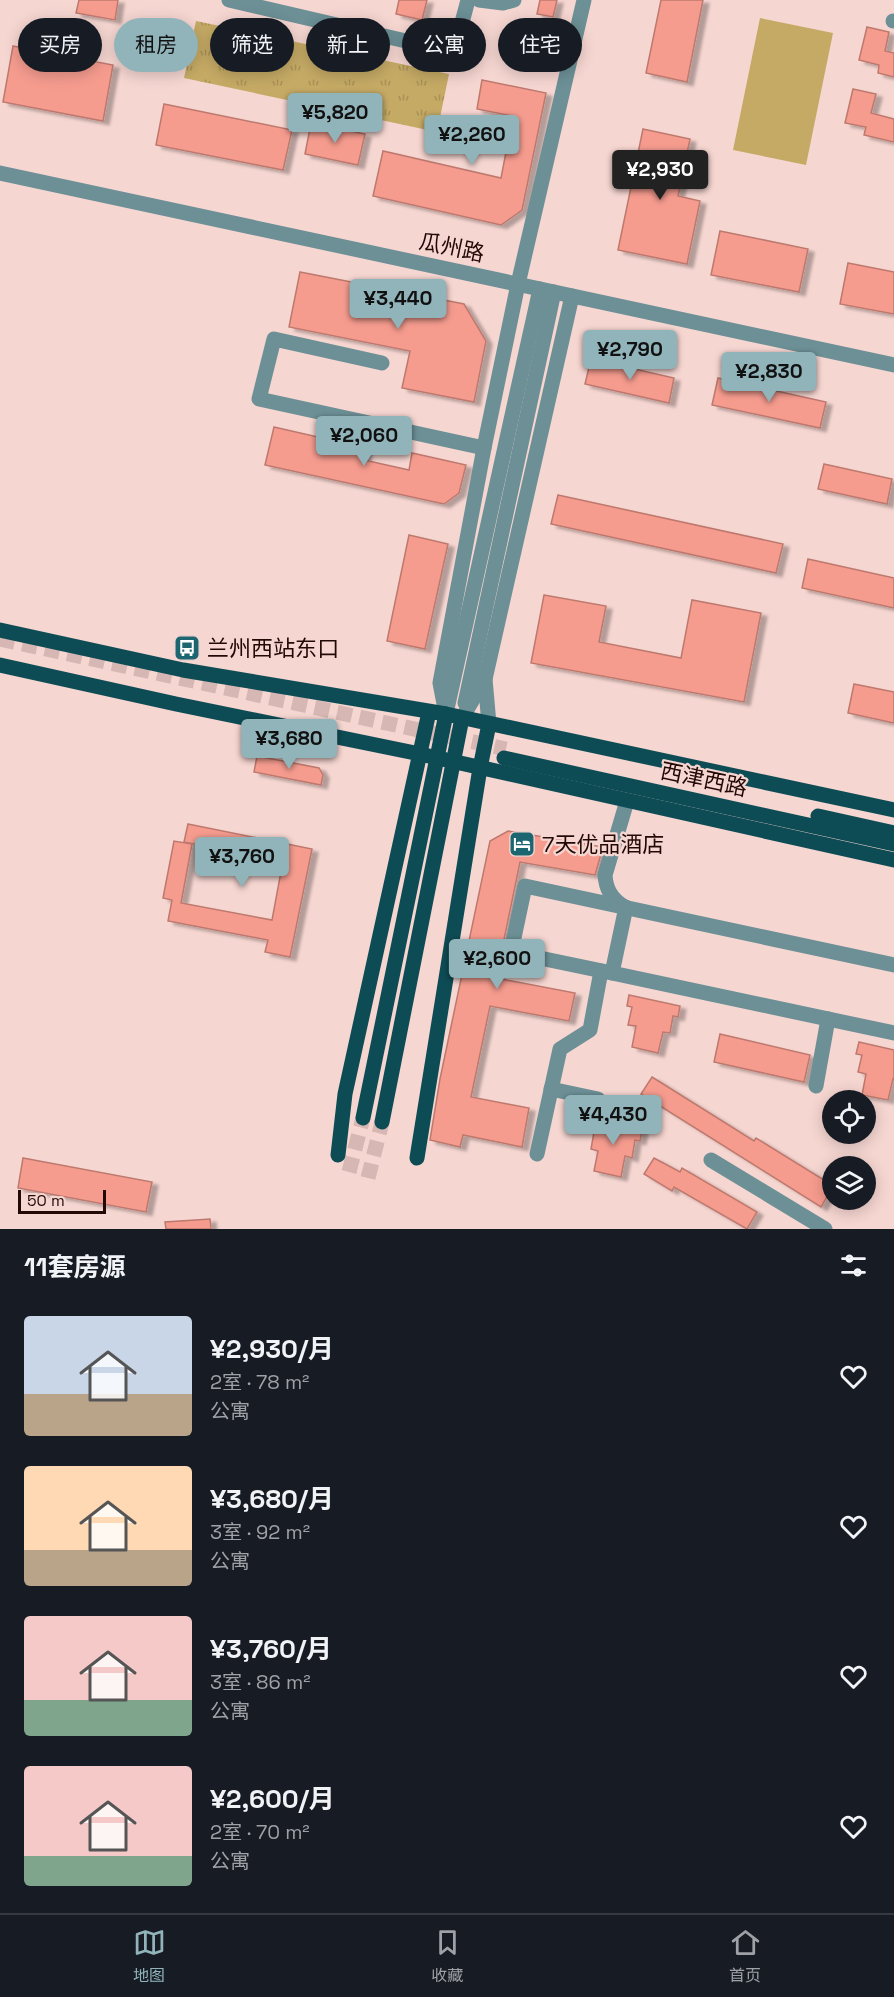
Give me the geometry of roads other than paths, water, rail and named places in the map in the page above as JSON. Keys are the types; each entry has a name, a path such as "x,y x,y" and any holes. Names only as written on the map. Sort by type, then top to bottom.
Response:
{"main road":[{"path":"0,630 183,670 446,714 894,810"},
{"path":"0,665 176,705 420,754 894,860"},
{"path":"338,1155 345,1094 429,712"},
{"path":"363,1118 446,714"},
{"path":"382,1122 462,718"},
{"path":"417,1158 489,724"},
{"name":"西津西路","path":"894,833 505,753 894,844"}],"street":[{"path":"230,0 436,48 449,47 457,41 468,0"},
{"path":"479,0 503,3 514,0"},
{"path":"446,714 440,683 484,448 518,284 584,0"},
{"name":"瓜州路","path":"0,173 894,365"},
{"path":"446,714 547,290"},
{"path":"462,718 547,290"},
{"path":"462,718 485,679 572,296"},
{"path":"382,363 274,339 259,399 484,448"},
{"path":"485,679 489,724"},
{"path":"626,907 610,894 605,875 627,801"},
{"path":"894,964 525,886 511,952 894,1033"},
{"path":"537,1154 560,1049 590,1030 626,907"},
{"path":"816,1086 828,1019"},
{"path":"551,1089 598,1099"},
{"path":"711,1160 825,1229"}],"tunnel":[{"path":"0,639 506,749"},
{"path":"349,1172 363,1118"},
{"path":"368,1178 382,1122"}],"place":[{"name":"兰州西站东口","path":"187,648"},
{"name":"7天优品酒店","path":"522,844"}]}
